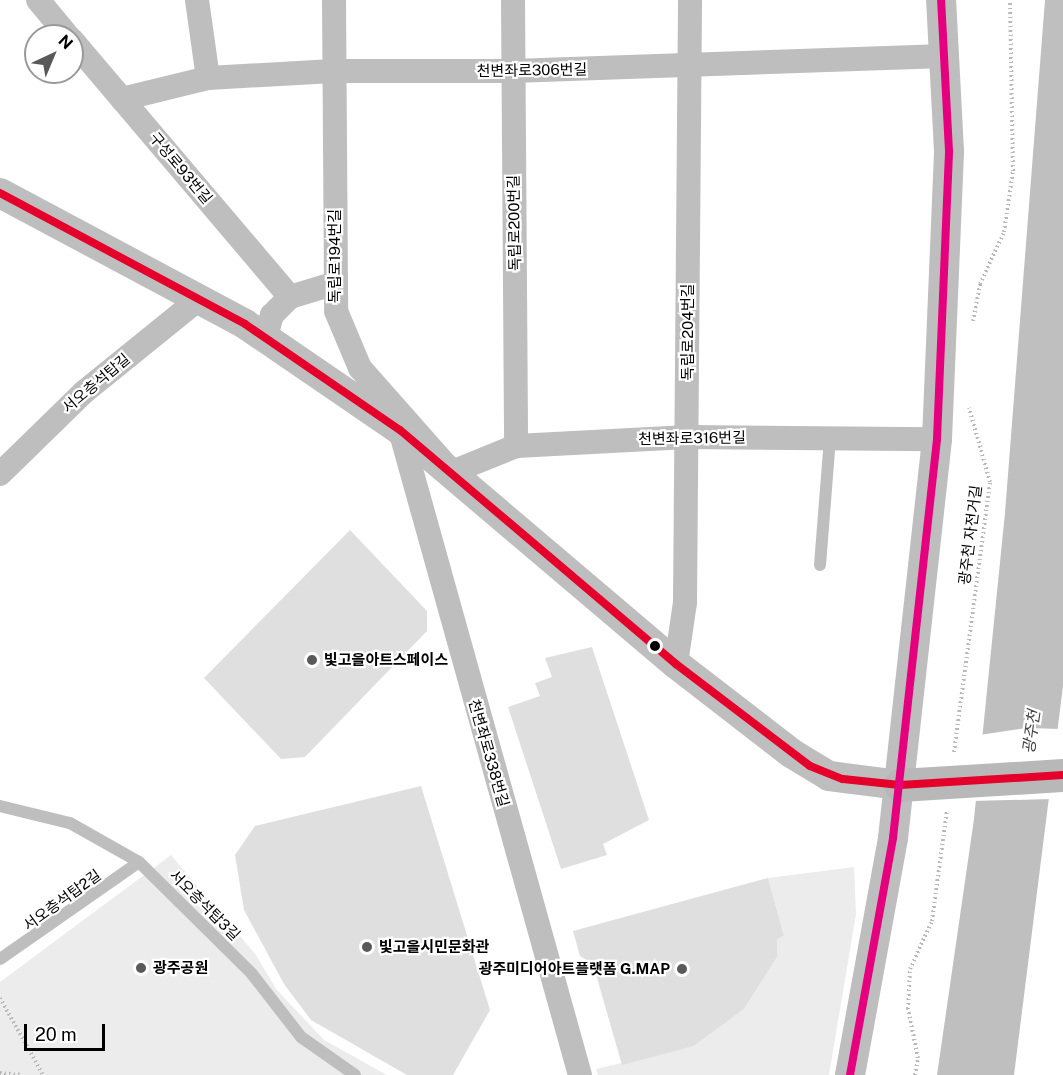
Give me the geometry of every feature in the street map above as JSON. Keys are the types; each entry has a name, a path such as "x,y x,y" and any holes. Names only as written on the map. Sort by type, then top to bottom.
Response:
{"main road":[{"path":"900,785 1063,775"}],"street":[{"path":"38,0 58,24"},
{"path":"197,0 208,78"},
{"name":"독립로194번길","path":"334,0 336,311 360,368 452,472"},
{"name":"독립로200번길","path":"513,0 516,446"},
{"name":"독립로204번길","path":"676,664 685,602 690,0"},
{"path":"850,1075 900,785 937,439 947,299 945,56 941,0"},
{"name":"구성로93번길","path":"84,54 290,297"},
{"name":"천변좌로306번길","path":"122,99 208,78 333,70 513,71 945,56"},
{"path":"0,193 266,337 400,430 676,664 810,766 843,779 900,785"},
{"path":"266,337 272,315 290,297 336,283"},
{"name":"서오층석탑길","path":"0,474 84,392 199,299"},
{"name":"천변좌로338번길","path":"400,430 580,1075"},
{"name":"천변좌로316번길","path":"452,472 516,446 688,437 937,439"}],"lane":[{"path":"820,565 830,437"},
{"name":"서오층석탑3길","path":"0,806 70,823 139,862 252,974 301,1037 355,1075"},
{"name":"서오층석탑2길","path":"0,959 139,862"}],"path":[{"path":"972,326 980,284 1004,232 1013,171 1011,0"},
{"name":"광주천 자전거길","path":"953,759 990,482 968,404"},
{"path":"915,1075 918,1058 908,1009 910,969 932,921 947,806"},
{"path":"0,998 44,1075"},
{"path":"0,1073 22,1075"}],"shaded area":[{"name":"광주공원","path":"171,855 256,955 276,989 324,1040 387,1075 0,1075 0,982"},
{"path":"854,867 856,914 829,1075 598,1075 596,1069 694,1046 744,1009 777,957 774,939 784,936 768,878"}],"water":[{"name":"광주천","path":"1045,0 1063,0 1063,686 1014,1075 937,1075 974,819 1005,513"}],"pier":[{"path":"1027,728 1061,729 1052,799 972,801 979,735"}],"building":[{"name":"빛고을아트스페이스","path":"350,530 427,611 427,631 305,757 281,759 204,678"},
{"path":"592,647 649,820 603,844 607,855 561,869 508,707 540,696 535,683 552,677 545,658"},
{"name":"빛고을시민문화관","path":"421,786 490,1010 453,1075 407,1075 311,1020 284,984 244,910 235,855 255,826"},
{"name":"광주미디어아트플랫폼 G.MAP","path":"768,878 784,936 777,939 777,957 744,1009 694,1046 622,1065 593,964 580,956 573,931"}],"transit line":[{"name":"20","path":"850,1075 893,838 937,439 949,151 941,0"},
{"path":"0,193 245,324 400,430 676,664 810,766 843,779 900,785 1063,775"}],"place":[{"name":"빛고을아트스페이스","path":"312,660"},
{"name":"빛고을시민문화관","path":"367,947"},
{"name":"광주공원","path":"141,968"},
{"name":"광주미디어아트플랫폼 G.MAP","path":"682,969"}]}
